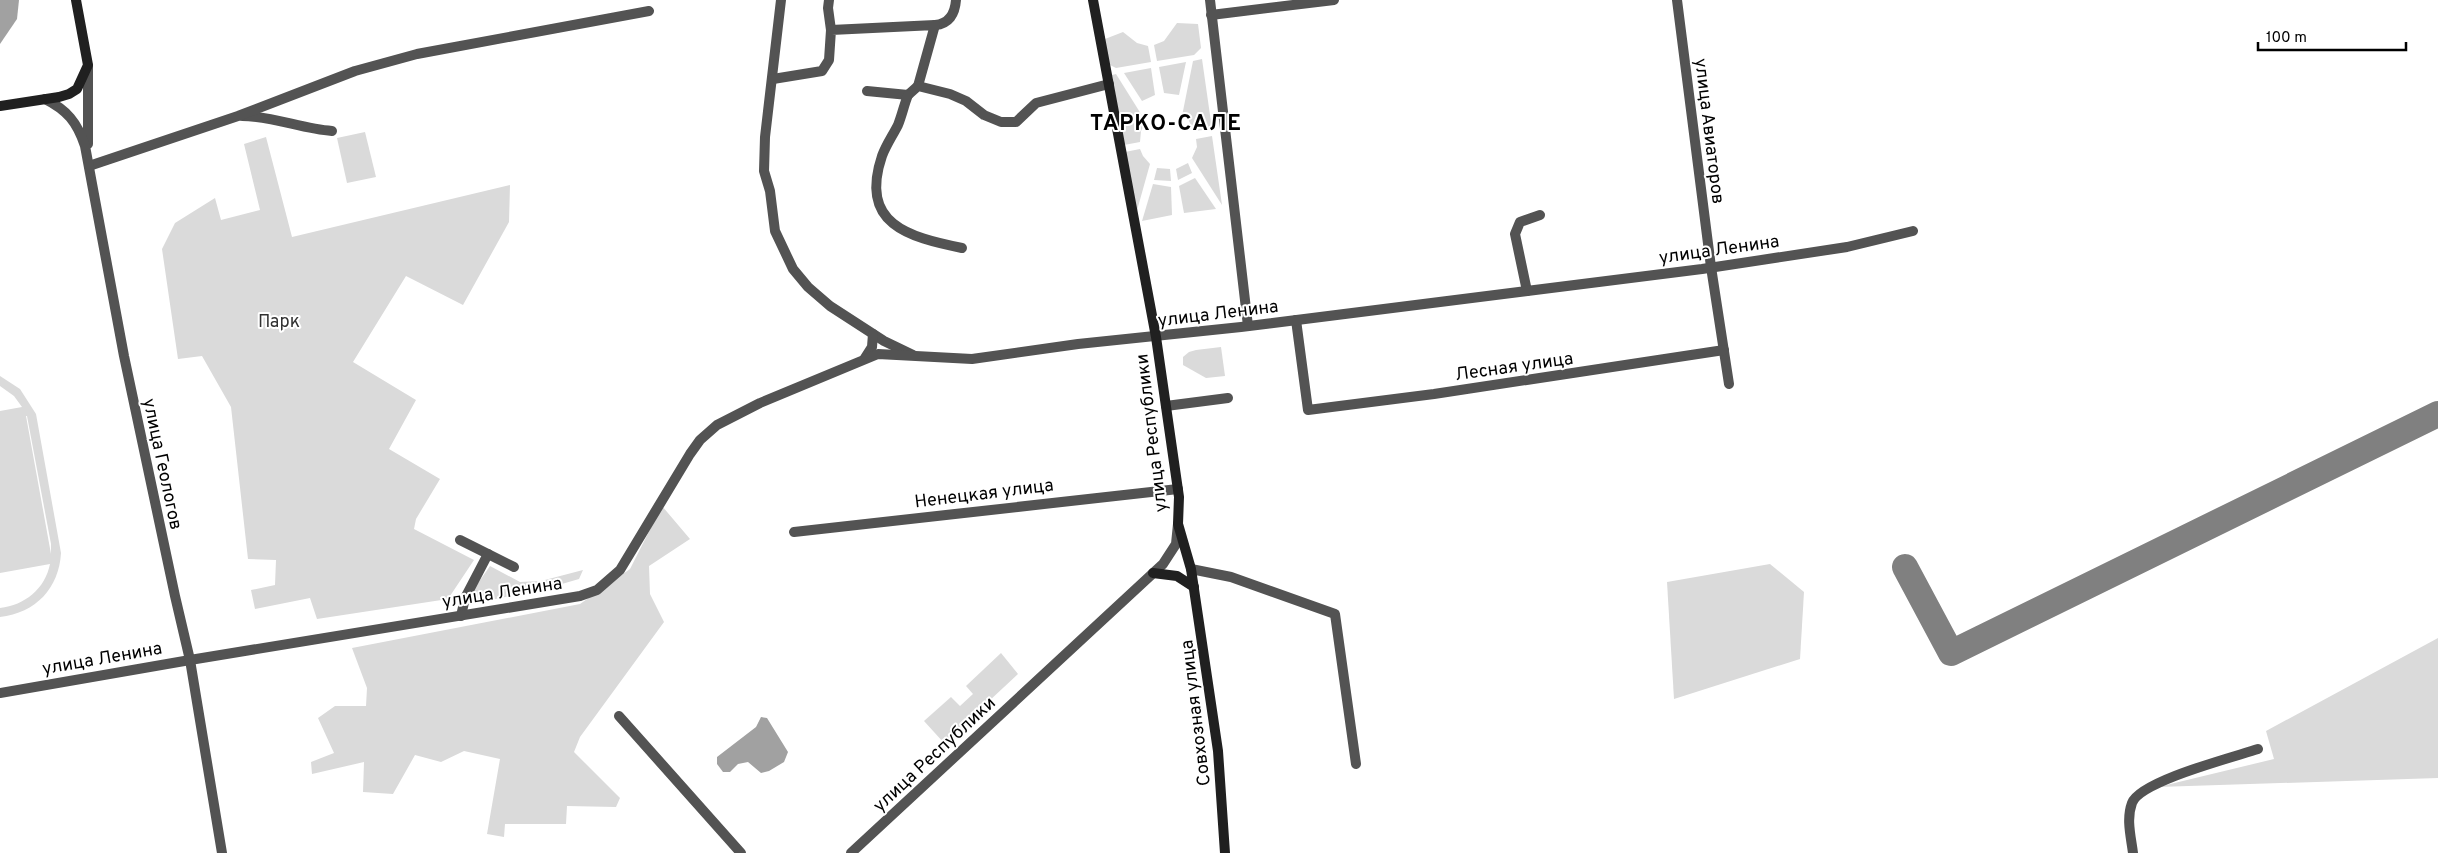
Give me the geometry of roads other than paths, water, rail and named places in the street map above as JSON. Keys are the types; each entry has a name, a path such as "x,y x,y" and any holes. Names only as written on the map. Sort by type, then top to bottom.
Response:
{"main road":[{"path":"0,106 72,93 85,74 88,65 76,0"},
{"name":"улица Республики","path":"1093,0 1156,337 1178,489 1178,524"},
{"name":"Совхозная улица","path":"1178,524 1191,569 1218,751 1225,853"},
{"path":"1153,573 1177,576 1194,587"}],"street":[{"name":"улица Ленина","path":"781,0 765,137 764,171 770,192 775,231 793,269 808,287 830,306 873,334 912,355"},
{"path":"773,79 822,71 829,60 831,30 828,8 829,0"},
{"path":"831,30 935,25 948,20 953,14 956,0"},
{"path":"1210,0 1248,326"},
{"path":"1211,15 1334,0"},
{"name":"улица Авиаторов","path":"1677,0 1711,267 1729,384"},
{"path":"88,65 89,163 238,116 336,77 408,56 649,11"},
{"path":"935,25 918,86 908,95 899,122 882,156 877,181 878,201 891,223 914,237 962,248"},
{"path":"918,86 950,94 966,101 984,115 1000,122 1016,122 1036,103 1109,84"},
{"path":"867,91 908,95"},
{"name":"улица Геологов","path":"45,99 67,111 80,129 89,163 124,356 190,660 222,853"},
{"path":"238,116 256,116 309,129 332,131"},
{"path":"1527,291 1515,234 1520,222 1540,215"},
{"name":"улица Ленина","path":"0,693 580,596 597,590 620,570 690,454 700,440 717,425 760,403 865,358 891,353 930,358 972,359 1078,344 1248,326 1711,267 1847,247 1913,231"},
{"name":"Лесная улица","path":"1296,320 1308,410 1724,350"},
{"path":"865,358 872,347 873,334"},
{"path":"1166,406 1228,398"},
{"name":"Ненецкая улица","path":"794,532 1178,489"},
{"name":"улица Республики","path":"851,853 1163,564 1176,544 1178,524"},
{"path":"460,540 514,567"},
{"path":"461,616 465,598 488,554"},
{"path":"1191,569 1231,577 1335,614 1356,764"},
{"path":"619,716 741,853"},
{"path":"2133,853 2128,818 2132,801 2143,791 2168,778 2258,749"}],"district":[{"name":"ТАРКО-САЛЕ","path":"1166,122"}],"park label":[{"name":"Парк","path":"279,321"}]}
